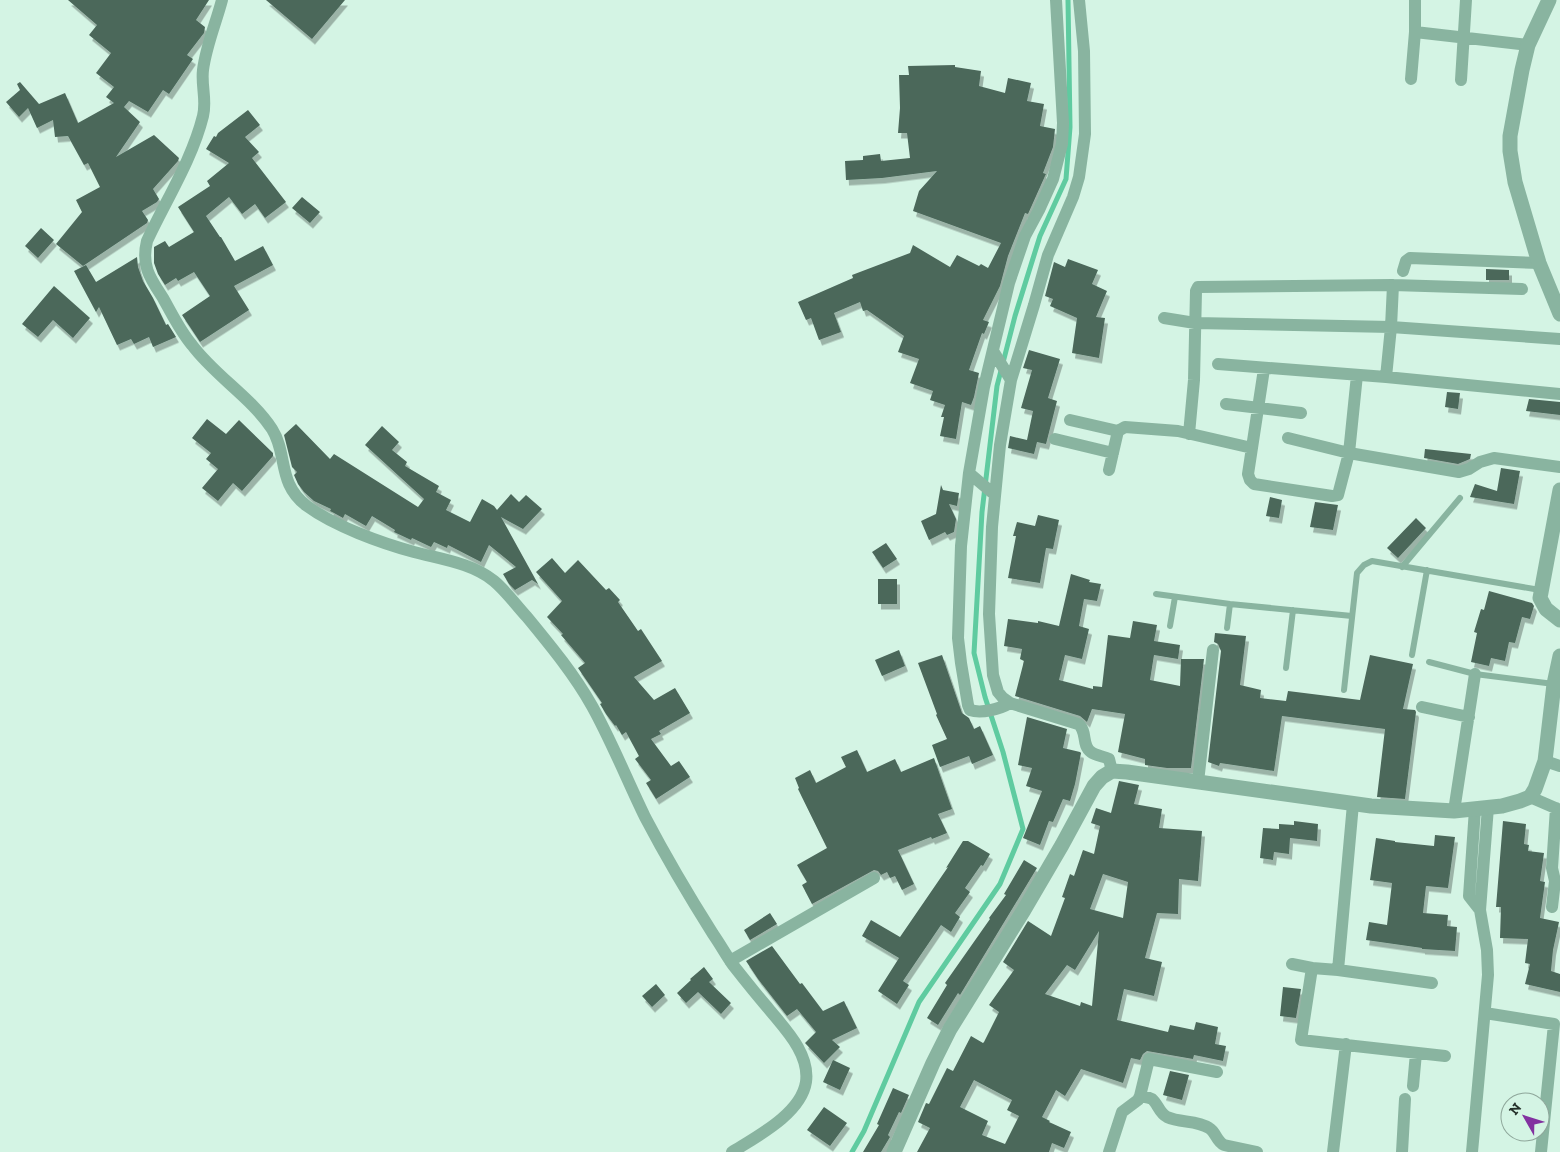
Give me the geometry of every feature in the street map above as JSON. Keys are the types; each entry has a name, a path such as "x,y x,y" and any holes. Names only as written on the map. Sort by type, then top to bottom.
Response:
{"street":[{"path":"222,0 204,60 203,83 206,104 199,130 187,161 147,241 144,253 146,265 153,282 191,345 260,414 274,431 285,476 294,493 304,504 324,516 367,536 397,547 478,570 495,581 536,628 574,677 592,706 646,819 670,862 730,961 791,1036 802,1055 806,1083 802,1094 791,1110 756,1137 732,1152"},
{"path":"1010,703 1004,707 975,712 970,710 968,706 958,638 961,546 984,387 995,354 1016,261 1025,236 1053,179 1062,144 1063,124 1056,0"},
{"path":"1079,0 1084,51 1085,134 1079,177 1073,198 1048,255 1008,377 993,493 989,604 990,650 993,675 998,692 1003,698 1010,703 1078,724 1083,729 1086,745 1090,752 1110,759 1112,771"},
{"path":"1411,79 1415,32 1415,0"},
{"path":"1461,80 1466,0"},
{"path":"1549,0 1528,45 1510,136 1510,151 1515,182 1539,263 1560,314"},
{"path":"1415,32 1463,36 1528,45"},
{"path":"1403,271 1406,261 1410,258 1539,263"},
{"path":"1189,434 1194,380 1194,323 1196,291 1198,287 1393,285 1522,289"},
{"path":"1386,378 1393,285"},
{"path":"1164,318 1194,323 1391,327 1560,339"},
{"path":"995,354 1008,377"},
{"path":"1218,364 1560,394"},
{"path":"1264,369 1248,474 1250,480 1254,484 1332,496 1338,495 1349,453 1357,375"},
{"path":"1226,404 1301,413"},
{"path":"1070,420 1118,431"},
{"path":"1109,470 1118,431 1124,427 1172,430 1252,448"},
{"path":"1288,438 1349,453 1459,472 1494,458 1560,467"},
{"path":"1055,439 1113,453"},
{"path":"970,475 993,493"},
{"path":"1560,490 1540,590 1542,604 1560,620"},
{"path":"1198,782 1213,650"},
{"path":"1530,797 1539,780 1545,761 1554,684 1560,656"},
{"path":"1454,810 1475,674"},
{"path":"1422,707 1469,717"},
{"path":"1545,761 1560,766"},
{"path":"894,1152 950,1029 1029,902 1094,786 1102,777 1112,771 1371,806 1454,810 1502,806 1530,797 1558,809 1552,868 1556,881 1552,907"},
{"path":"1338,970 1353,804"},
{"path":"1472,1152 1488,975 1487,950 1480,910 1481,808"},
{"path":"730,961 874,878"},
{"path":"1292,964 1432,983"},
{"path":"1312,968 1301,1040 1445,1056"},
{"path":"1484,1013 1554,1024 1541,1152"},
{"path":"1332,1152 1346,1044"},
{"path":"1413,1086 1416,1053"},
{"path":"1109,1152 1122,1112 1138,1100 1140,1096 1149,1059 1217,1072"},
{"path":"1140,1096 1153,1100 1164,1116 1208,1127 1224,1146 1257,1152"},
{"path":"1402,1152 1405,1099"}],"lane":[{"path":"1402,567 1460,498"},
{"path":"1344,690 1357,574 1364,564 1372,561 1540,590"},
{"path":"1412,655 1427,570"},
{"path":"1156,594 1230,604 1352,616"},
{"path":"1170,626 1175,597"},
{"path":"1226,628 1230,604"},
{"path":"1286,668 1293,610"},
{"path":"1430,662 1475,674 1554,684"}],"building":[{"path":"68,0 209,0 196,20 205,27 204,33 187,55 193,59 169,94 163,90 148,112 129,101 124,107 140,122 116,157 154,135 179,158 178,161 153,189 159,199 157,202 142,211 148,220 147,223 83,266 56,244 82,212 76,200 100,187 88,163 84,165 68,136 55,137 53,120 37,128 28,108 19,117 6,102 20,90 17,84 20,82 39,104 65,93 78,123 114,103 106,97 114,87 96,73 111,53 89,35 97,25"},
{"path":"266,0 345,0 312,39"},
{"path":"955,65 955,67 981,71 979,86 1005,93 1008,78 1031,83 1027,101 1044,104 1040,126 1055,129 1053,147 1043,173 1046,174 1028,214 1025,213 1008,256 1000,286 983,320 989,322 984,334 982,333 969,370 979,373 974,397 971,405 962,402 956,439 940,436 944,417 941,417 945,405 930,400 933,391 910,383 919,359 898,352 904,336 867,310 863,311 860,302 834,313 841,332 819,340 811,318 806,320 798,302 853,278 852,275 910,253 913,245 950,267 957,255 979,266 981,264 988,268 1001,243 913,211 919,191 937,171 882,178 846,180 845,161 863,160 863,156 880,154 881,161 910,158 907,133 898,133 900,108 899,75 909,75 908,66"},
{"path":"248,110 260,125 245,137 259,152 252,158 286,202 265,218 255,204 242,214 229,197 206,216 235,261 263,246 273,265 234,286 249,310 200,342 182,315 210,296 194,272 178,281 176,278 165,285 154,263 154,247 165,241 169,247 194,232 178,207 210,186 207,181 229,163 206,149 214,136 216,137 218,133"},
{"path":"302,197 320,212 310,223 292,208"},
{"path":"41,228 54,240 38,258 25,246"},
{"path":"137,257 143,281 166,325 168,324 176,337 153,347 149,337 134,344 131,339 117,345 99,307 96,312 74,271 86,265 96,282"},
{"path":"1068,259 1098,270 1092,284 1107,291 1096,317 1105,318 1099,358 1072,353 1077,318 1050,306 1053,299 1045,296 1054,262 1065,267"},
{"path":"1486,269 1509,270 1509,280 1486,280"},
{"path":"54,286 90,318 73,338 53,320 38,337 22,324"},
{"path":"1029,350 1060,359 1048,398 1057,401 1046,444 1037,442 1034,454 1008,448 1010,436 1027,440 1033,411 1021,408 1032,370 1023,368"},
{"path":"1447,392 1460,393 1458,409 1445,407"},
{"path":"1529,399 1560,402 1560,415 1526,411"},
{"path":"207,419 226,434 239,420 273,453 273,456 242,491 233,483 218,501 202,488 218,469 206,459 211,453 192,438"},
{"path":"296,424 330,459 334,454 418,507 424,499 365,445 382,426 399,442 392,450 407,462 405,466 439,486 436,492 451,500 446,510 470,522 482,499 497,510 511,494 519,502 526,495 542,509 523,529 501,517 538,584 532,580 515,590 503,574 516,567 489,545 481,562 448,545 447,548 434,542 431,547 412,538 411,540 394,532 395,530 372,516 366,526 345,514 343,518 330,511 331,509 314,501 298,484 294,475 297,472 292,467 284,435"},
{"path":"1425,449 1471,454 1470,459 1458,464 1424,458"},
{"path":"1501,468 1520,471 1514,504 1470,497 1475,484 1497,491"},
{"path":"941,485 943,490 959,493 957,506 949,504 956,519 954,532 947,535 945,532 929,540 921,521 936,514"},
{"path":"1270,497 1282,500 1279,518 1266,516"},
{"path":"1315,502 1338,505 1333,530 1310,527"},
{"path":"1038,515 1059,520 1053,549 1046,548 1040,583 1008,578 1016,536 1013,536 1017,522 1035,526"},
{"path":"1416,518 1426,528 1398,558 1387,548"},
{"path":"886,543 897,559 883,568 872,552"},
{"path":"552,558 565,573 578,560 606,590 609,588 620,600 618,602 638,631 641,629 662,661 634,677 654,700 675,688 690,713 659,731 661,734 651,739 671,766 679,761 690,777 656,799 646,783 651,780 635,759 639,756 626,732 622,735 606,714 600,704 602,703 578,668 585,663 561,635 563,634 547,617 562,601 536,572"},
{"path":"1071,574 1090,580 1089,582 1101,584 1097,601 1084,599 1079,626 1089,629 1082,659 1065,655 1059,680 1093,689 1093,686 1102,687 1108,635 1130,638 1133,621 1157,625 1154,641 1180,645 1178,659 1154,655 1150,680 1180,686 1181,659 1204,659 1191,768 1167,768 1145,765 1145,759 1118,752 1125,714 1092,709 1087,722 1080,716 1015,696 1024,661 1020,659 1022,649 1004,646 1008,619 1038,623 1038,621 1059,626"},
{"path":"878,579 897,579 897,604 878,604"},
{"path":"1489,591 1532,603 1534,606 1530,619 1522,617 1515,643 1509,642 1505,661 1491,658 1489,666 1471,662 1477,633 1474,632 1481,609 1484,610"},
{"path":"1215,633 1246,636 1240,685 1261,690 1260,698 1286,701 1288,691 1360,700 1370,655 1413,664 1403,709 1415,710 1416,712 1405,799 1377,797 1385,729 1282,716 1274,771 1220,763 1219,766 1208,762 1221,651 1218,644 1214,642"},
{"path":"899,650 905,666 882,676 875,660"},
{"path":"942,655 962,713 969,718 974,729 980,726 993,755 972,764 969,756 940,767 932,745 947,739 936,715 918,663"},
{"path":"1027,717 1067,729 1063,748 1081,753 1070,801 1063,799 1053,822 1049,821 1040,845 1023,838 1042,791 1026,786 1032,768 1018,765"},
{"path":"857,750 867,772 895,759 901,772 934,758 952,809 938,814 947,833 898,850 914,884 902,890 895,876 890,878 887,872 881,875 878,871 874,870 812,904 802,885 807,882 797,865 827,848 798,789 795,778 810,770 816,783 846,767 841,757"},
{"path":"1119,781 1139,785 1134,804 1162,809 1159,828 1202,831 1198,881 1179,879 1178,914 1157,913 1145,958 1162,962 1154,996 1124,989 1117,1020 1168,1032 1170,1025 1194,1030 1196,1022 1218,1027 1215,1044 1226,1046 1223,1061 1194,1055 1193,1059 1147,1051 1140,1060 1131,1058 1123,1083 1081,1069 1065,1096 1056,1090 1042,1117 1071,1132 1064,1148 1052,1143 1049,1152 917,1152 930,1128 918,1122 926,1103 929,1104 947,1068 953,1071 971,1036 984,1042 999,1012 989,1005 1014,970 1003,962 1028,921 1051,936 1065,898 1062,897 1070,874 1074,876 1083,850 1094,854 1100,826 1091,823 1096,808 1111,813","holes":["1103,874 1128,882 1123,918 1090,909","1099,931 1092,1006 1081,1002 1080,1006 1045,994 1067,965 1075,970","974,1080 1012,1100 1007,1110 1019,1116 1005,1144 982,1135 988,1121 960,1107"]},
{"path":"1294,821 1318,824 1317,841 1290,838 1289,854 1274,852 1273,860 1260,858 1263,828 1279,829 1279,824 1294,825"},
{"path":"1503,821 1526,824 1524,844 1529,845 1528,851 1544,853 1540,881 1545,882 1540,918 1559,922 1551,971 1560,974 1560,992 1525,984 1530,964 1525,963 1528,939 1500,938 1501,907 1496,907"},
{"path":"1435,835 1455,837 1448,888 1426,886 1423,913 1448,915 1447,926 1457,927 1455,951 1422,949 1366,940 1369,922 1387,925 1392,883 1370,880 1376,838 1434,846"},
{"path":"963,841 968,841 990,854 965,888 970,892 955,913 960,917 951,932 941,925 903,981 909,985 897,1004 878,991 899,958 862,936 871,920 900,937 948,867 946,868"},
{"path":"1024,860 1037,868 960,995 958,993 938,1025 927,1018 947,985 945,983 1006,895 1004,894"},
{"path":"770,913 777,924 750,940 744,930"},
{"path":"772,946 823,1011 844,1001 857,1028 832,1040 840,1047 824,1063 805,1043 816,1032 797,1009 787,1016 746,961"},
{"path":"704,967 713,979 709,982 731,1003 721,1014 698,992 686,1003 677,993"},
{"path":"656,984 665,995 652,1007 642,996"},
{"path":"1283,987 1301,989 1296,1018 1280,1016"},
{"path":"833,1060 850,1068 840,1090 823,1082"},
{"path":"1170,1071 1189,1075 1182,1100 1163,1095"},
{"path":"893,1088 909,1095 888,1135 890,1137 881,1152 863,1152 879,1125 877,1124"},
{"path":"824,1107 847,1123 830,1146 807,1130"}],"waterway":[{"path":"852,1152 864,1131 919,1002 1000,884 1023,829 974,653 982,512 997,386 1015,316 1040,236 1066,179 1070,127 1068,0"}]}
